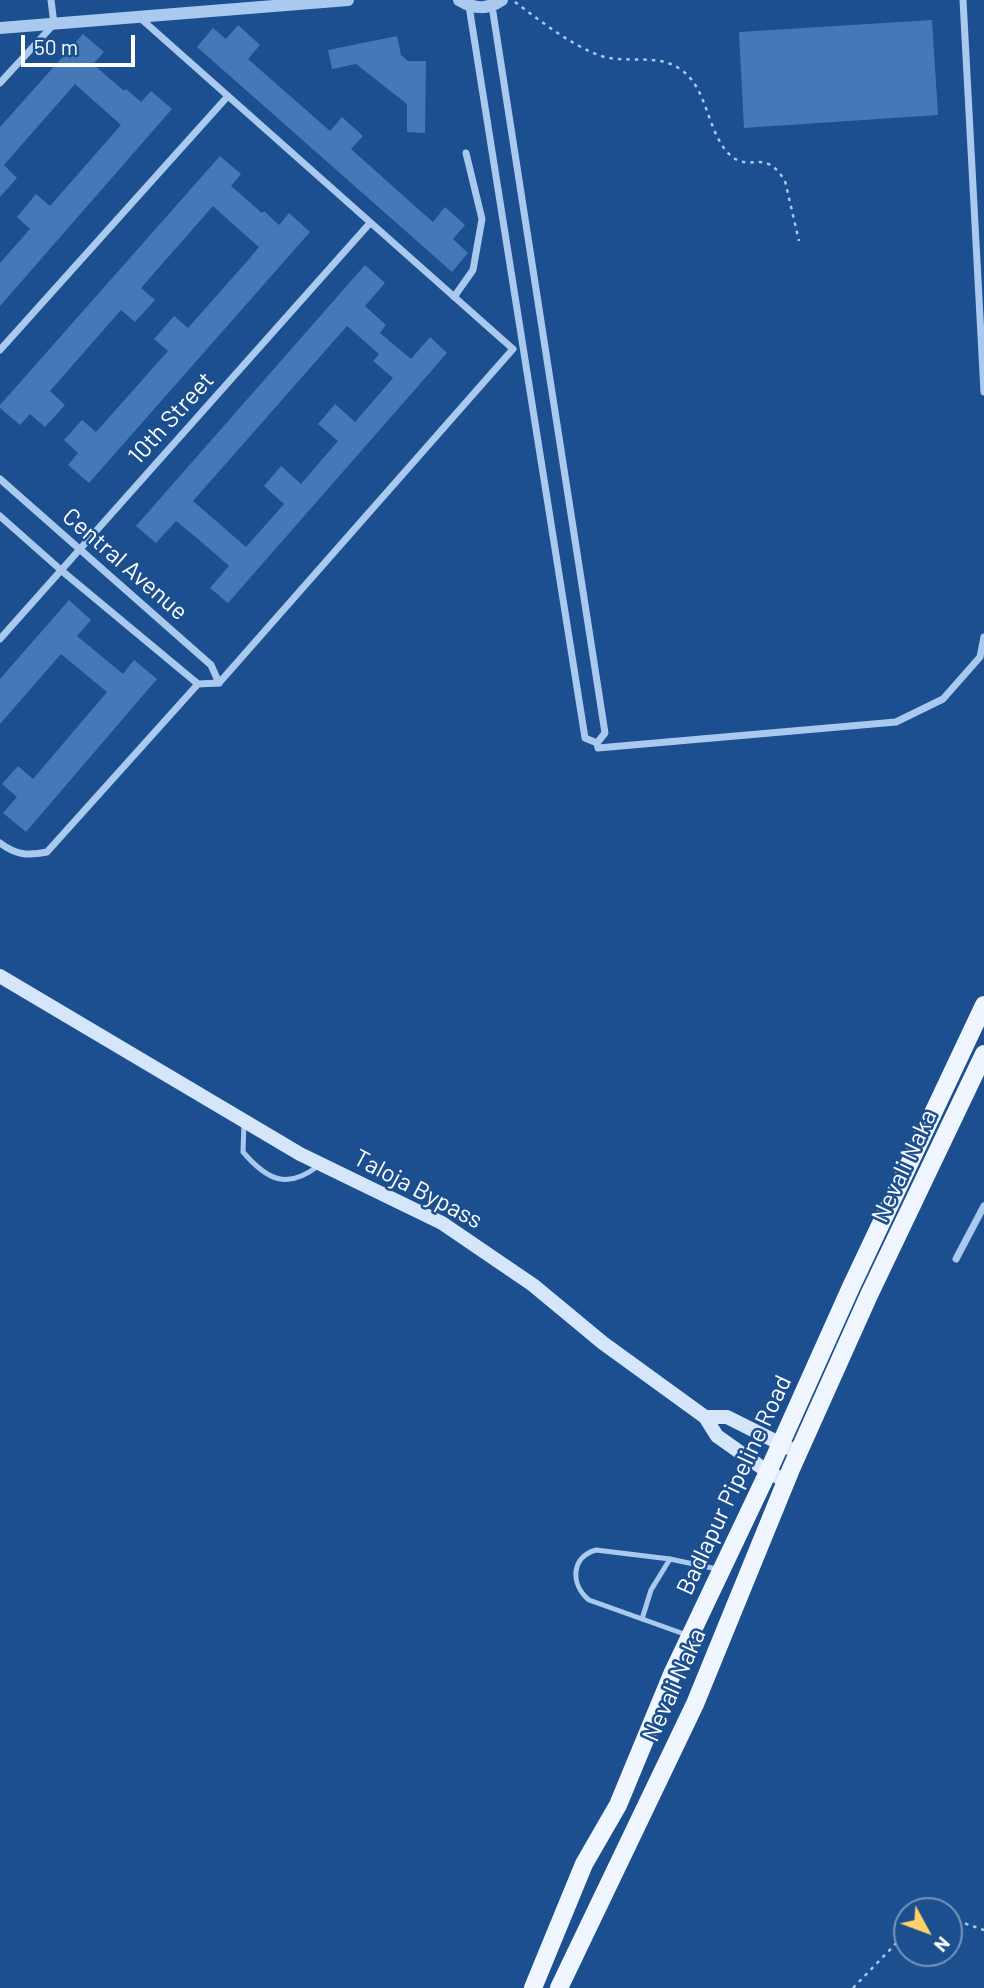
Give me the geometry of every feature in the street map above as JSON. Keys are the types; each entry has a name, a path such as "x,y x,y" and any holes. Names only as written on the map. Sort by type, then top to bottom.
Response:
{"main road":[{"name":"Taloja Bypass","path":"0,976 244,1121 321,1164 442,1223 533,1285 603,1343 705,1417 717,1436 768,1472 786,1481"},
{"name":"Badlapur Pipeline Road","path":"533,1988 584,1864 618,1805 673,1672 984,1005"},
{"name":"Nevali Naka","path":"559,1988 695,1704 786,1481 869,1295 984,1054"},
{"path":"705,1417 727,1417 799,1453"},
{"path":"618,1805 642,1814"}],"street":[{"path":"0,83 54,24 51,0"},
{"path":"0,28 348,0"},
{"path":"963,0 984,392"},
{"path":"597,743 605,733 497,3 481,8 464,3 585,738 597,743 598,748 896,722 943,699 980,657 984,637"},
{"path":"0,844 28,856 47,852 198,684 219,683 513,349 138,16"},
{"path":"0,350 228,96"},
{"path":"454,297 473,270 482,219 466,153"},
{"name":"10th Street","path":"0,639 370,223"},
{"name":"Central Avenue","path":"0,479 211,665 219,683"},
{"name":"Central Avenue","path":"0,516 198,684"},
{"path":"957,1259 984,1206"}],"lane":[{"path":"244,1121 243,1152 267,1175 285,1181 305,1176 321,1164"},
{"path":"690,1636 589,1600 582,1594 575,1580 579,1566 587,1552 596,1550 670,1559 722,1570"},
{"path":"642,1619 651,1590 670,1559"}],"path":[{"path":"512,0 564,38 600,55 620,61 663,61 680,69 697,89 723,147 730,155 740,162 764,162 772,165 785,181 799,241"},
{"path":"963,1923 984,1930"},
{"path":"853,1988 893,1947"}],"building":[{"path":"932,20 938,115 744,128 739,32"},
{"path":"238,25 260,45 248,59 330,131 342,117 363,136 351,149 417,208 433,222 445,207 465,225 453,239 468,253 452,272 197,47 213,28 226,39"},
{"path":"83,34 104,52 93,64 124,91 126,89 141,102 151,91 172,109 0,306 0,263 30,229 17,217 36,194 50,206 121,125 75,84 4,165 17,178 0,197 0,127"},
{"path":"397,36 401,55 408,61 426,61 425,133 407,132 407,104 356,64 332,69 328,50"},
{"path":"220,156 241,174 231,186 262,213 264,211 279,225 289,213 310,232 89,483 68,465 78,453 64,440 82,420 96,432 168,351 154,339 174,316 188,328 259,247 213,206 141,288 155,300 135,322 121,310 50,391 65,405 45,427 30,414 20,425 0,408 0,405"},
{"path":"365,265 385,283 365,306 386,325 380,333 411,359 430,337 447,353 228,603 210,588 229,566 198,539 176,521 156,543 136,526","holes":["347,326 379,354 373,361 393,378 355,422 335,404 318,424 338,441 301,484 281,466 264,486 284,504 246,547 193,501"]},
{"path":"69,600 91,620 77,636 123,674 134,660 157,679 26,832 3,813 17,797 2,784 18,766 33,779 107,692 61,654 0,724 0,679"}]}
